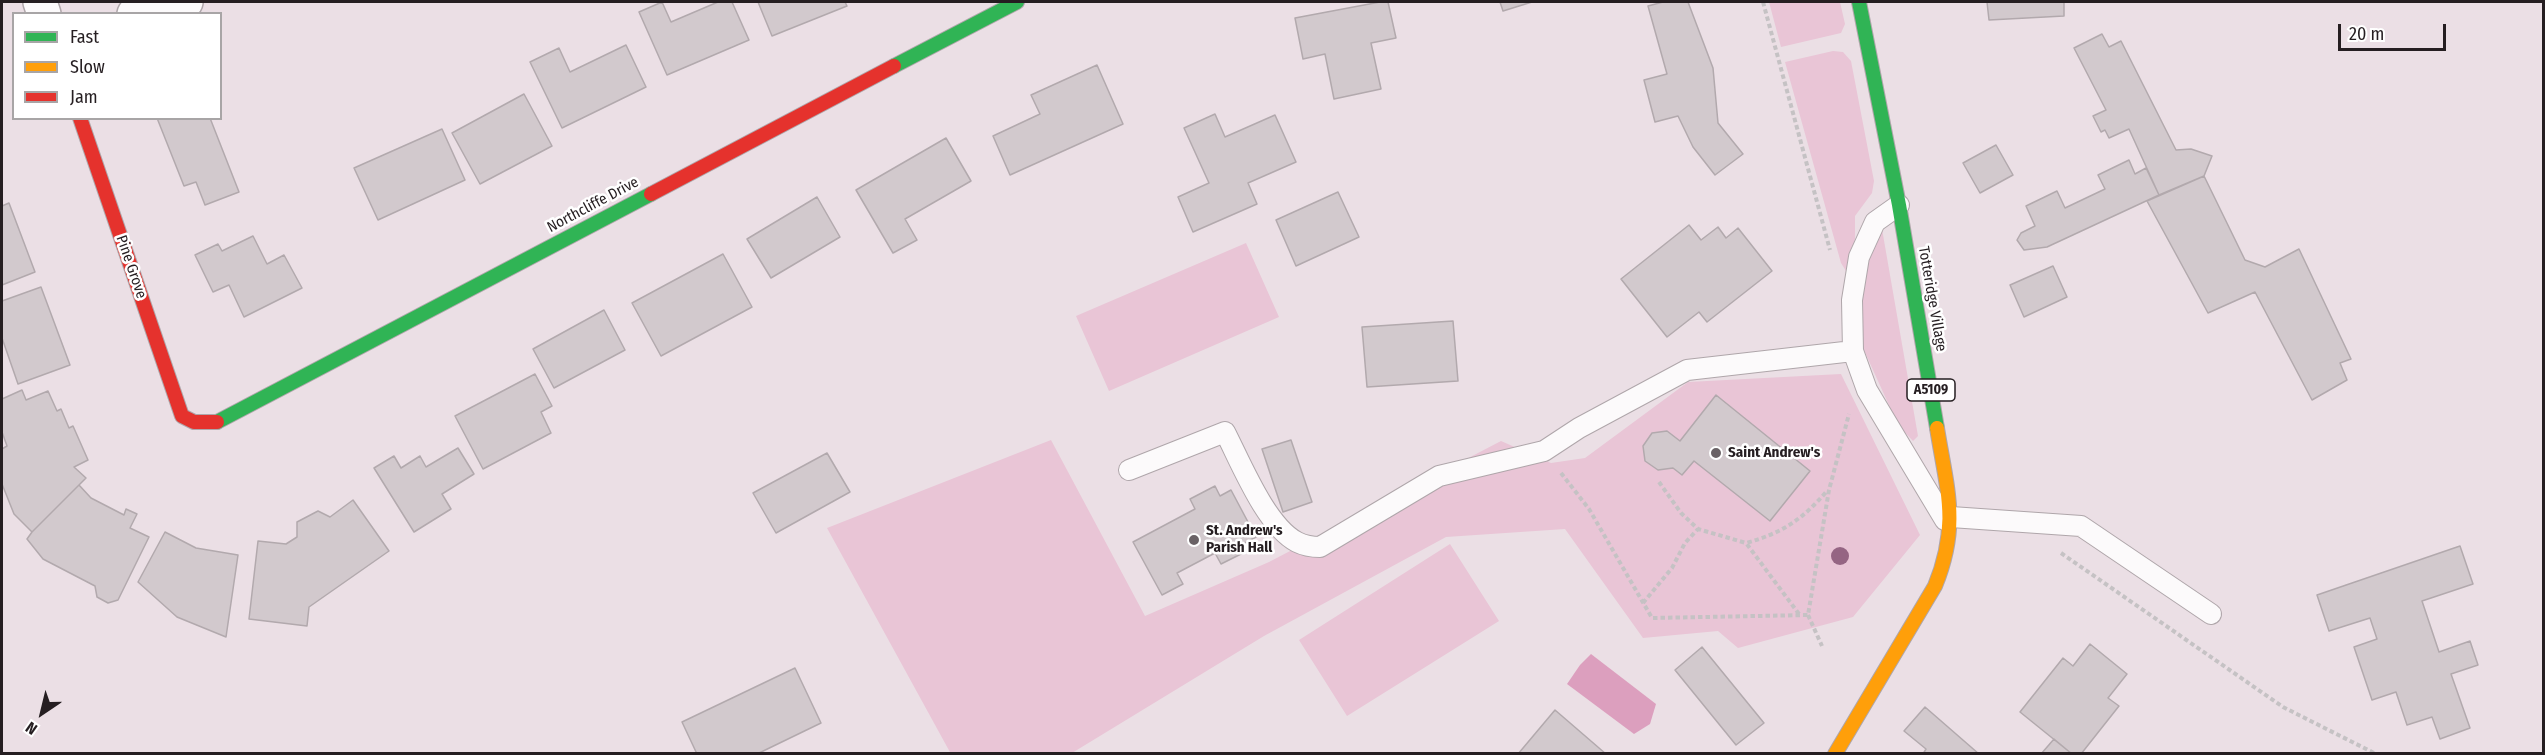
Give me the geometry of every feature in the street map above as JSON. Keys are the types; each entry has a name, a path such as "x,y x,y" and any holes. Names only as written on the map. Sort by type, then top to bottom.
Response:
{"street":[{"path":"143,12 186,2"},
{"name":"Northcliffe Drive","path":"182,416 194,422 215,423 1017,2"},
{"name":"Totteridge Village","path":"1835,753 1935,586 1946,558 1952,525 1899,205 1859,2"},
{"name":"Pine Grove","path":"81,120 182,416"}],"lane":[{"path":"1899,205 1875,222 1859,257 1852,300 1853,351 1867,390 1952,525 2081,526 2211,614"},
{"path":"1129,470 1225,432 1274,521 1298,543 1320,547 1439,476 1544,451 1579,428 1687,370 1853,351"}],"path":[{"path":"1763,2 1839,282 1852,300"},
{"path":"1822,646 1808,615 1828,490 1855,393 1867,390"},
{"path":"1544,451 1589,509 1652,618 1808,615"},
{"path":"1659,482 1682,513 1698,529 1746,543 1770,536 1799,521 1828,490"},
{"path":"1643,603 1672,568 1685,543 1698,529"},
{"path":"1746,543 1799,615"},
{"path":"2057,551 2283,707 2376,753"}],"shaded area":[{"path":"1769,2 1840,2 1845,24 1841,33 1781,47"},
{"path":"1833,51 1843,52 1851,61 1874,181 1872,193 1855,216 1855,239 1846,271 1841,263 1785,62"},
{"path":"1882,229 1918,436 1913,441 1898,425 1858,337 1865,262"},
{"path":"1246,243 1279,317 1109,391 1076,316"},
{"path":"1841,374 1920,535 1853,617 1738,648 1718,631 1643,638 1565,529 1446,537 1264,636 1072,753 951,754 827,528 1051,440 1145,616 1269,562 1501,441 1551,463 1585,458 1688,382"},
{"path":"1450,544 1499,621 1347,716 1299,640"},
{"path":"1591,654 1656,704 1650,724 1634,734 1567,684"}],"building":[{"path":"662,2 671,22 718,2 732,2 749,40 667,75 639,12"},
{"path":"758,2 845,2 847,6 772,36"},
{"path":"1388,2 1396,38 1371,43 1381,89 1334,99 1325,54 1303,59 1295,18"},
{"path":"1500,2 1532,2 1503,11"},
{"path":"1663,2 1688,2 1713,68 1718,123 1743,154 1715,175 1693,147 1678,116 1655,122 1644,80 1667,74 1648,6"},
{"path":"1987,2 2064,2 2064,16 1989,20"},
{"path":"2102,34 2109,47 2121,41 2176,150 2191,149 2212,156 2204,176 2159,195 2129,129 2109,138 2105,130 2101,132 2093,116 2106,110 2074,48"},
{"path":"626,45 646,87 562,128 530,62 559,48 570,72"},
{"path":"1097,65 1123,124 1010,175 993,136 1040,114 1031,95"},
{"path":"524,94 552,146 480,184 452,133"},
{"path":"1215,114 1225,137 1275,115 1296,162 1248,183 1257,204 1193,232 1178,197 1209,183 1184,128"},
{"path":"158,120 211,120 239,192 205,205 196,182 184,186"},
{"path":"442,129 465,180 378,220 354,168"},
{"path":"946,138 971,181 905,219 917,240 893,253 856,190"},
{"path":"1996,145 2013,175 1980,193 1963,163"},
{"path":"2129,160 2135,174 2146,168 2159,195 2047,247 2024,250 2017,240 2021,233 2035,226 2026,206 2057,191 2065,208 2105,189 2098,175"},
{"path":"2204,176 2245,260 2265,267 2299,249 2351,359 2340,363 2347,380 2312,400 2255,292 2208,313 2147,201"},
{"path":"1338,192 1359,237 1296,266 1276,220"},
{"path":"817,197 840,237 771,278 747,239"},
{"path":"9,203 35,272 2,285 2,206"},
{"path":"1689,225 1701,240 1718,227 1726,238 1738,228 1772,271 1707,322 1699,312 1667,337 1621,279"},
{"path":"253,236 267,264 284,255 302,288 244,317 229,285 213,292 195,255 218,244 222,251"},
{"path":"723,254 752,307 661,356 632,303"},
{"path":"2053,266 2067,297 2024,317 2010,285"},
{"path":"41,287 70,365 18,384 2,338 2,301"},
{"path":"604,310 625,350 554,388 533,349"},
{"path":"1453,321 1458,381 1367,387 1362,327"},
{"path":"535,374 552,406 541,412 551,433 483,469 455,416"},
{"path":"22,390 26,400 48,391 57,411 61,409 69,428 73,426 88,460 74,467 86,478 32,532 14,514 2,484 2,449 7,446 2,432 2,399"},
{"name":"Saint Andrew's","path":"1716,395 1810,471 1770,521 1694,461 1682,475 1673,468 1658,470 1645,461 1643,446 1652,433 1667,431 1680,441"},
{"path":"1291,440 1312,502 1283,512 1262,449"},
{"path":"458,448 474,474 442,494 451,509 414,532 374,468 394,456 401,468 420,456 426,467"},
{"path":"827,453 850,492 776,533 753,493"},
{"path":"79,485 91,498 124,515 126,509 137,514 130,528 149,537 118,600 108,603 97,597 95,586 43,559 27,539"},
{"name":"St. Andrew's Parish Hall","path":"1215,486 1220,496 1231,490 1256,537 1243,544 1247,551 1221,564 1215,553 1177,573 1183,584 1162,595 1133,542 1195,509 1190,499"},
{"path":"353,500 389,551 309,607 307,626 249,619 258,541 286,544 297,537 297,522 318,511 330,517"},
{"path":"165,532 196,548 238,555 226,637 177,617 138,582"},
{"path":"2460,546 2473,584 2422,601 2439,652 2470,641 2478,665 2451,674 2470,728 2440,739 2432,717 2407,725 2396,692 2372,700 2354,647 2377,639 2370,618 2329,631 2317,595"},
{"path":"2090,644 2127,674 2108,698 2119,706 2081,754 2072,754 2020,712 2063,658 2073,666"},
{"path":"1702,647 1764,723 1736,745 1675,670"},
{"path":"795,668 821,723 757,754 697,754 682,722"},
{"path":"1925,707 1979,754 1923,754 1926,749 1904,731"},
{"path":"1555,710 1606,754 1518,754"},
{"path":"2054,739 2072,754 2041,754"}],"traffic: fast":[{"path":"894,66 1017,2"},
{"path":"1859,2 1899,205 1937,428"},
{"path":"217,422 651,194"}],"traffic: slow":[{"path":"1835,754 1935,586 1943,564 1949,526 1949,507 1937,428"}],"traffic: jam":[{"path":"651,194 894,66"},
{"path":"81,120 182,416 194,422 217,422"}],"place":[{"name":"Saint Andrew's","path":"1716,453"},
{"name":"St. Andrew's Parish Hall","path":"1194,540"}]}
